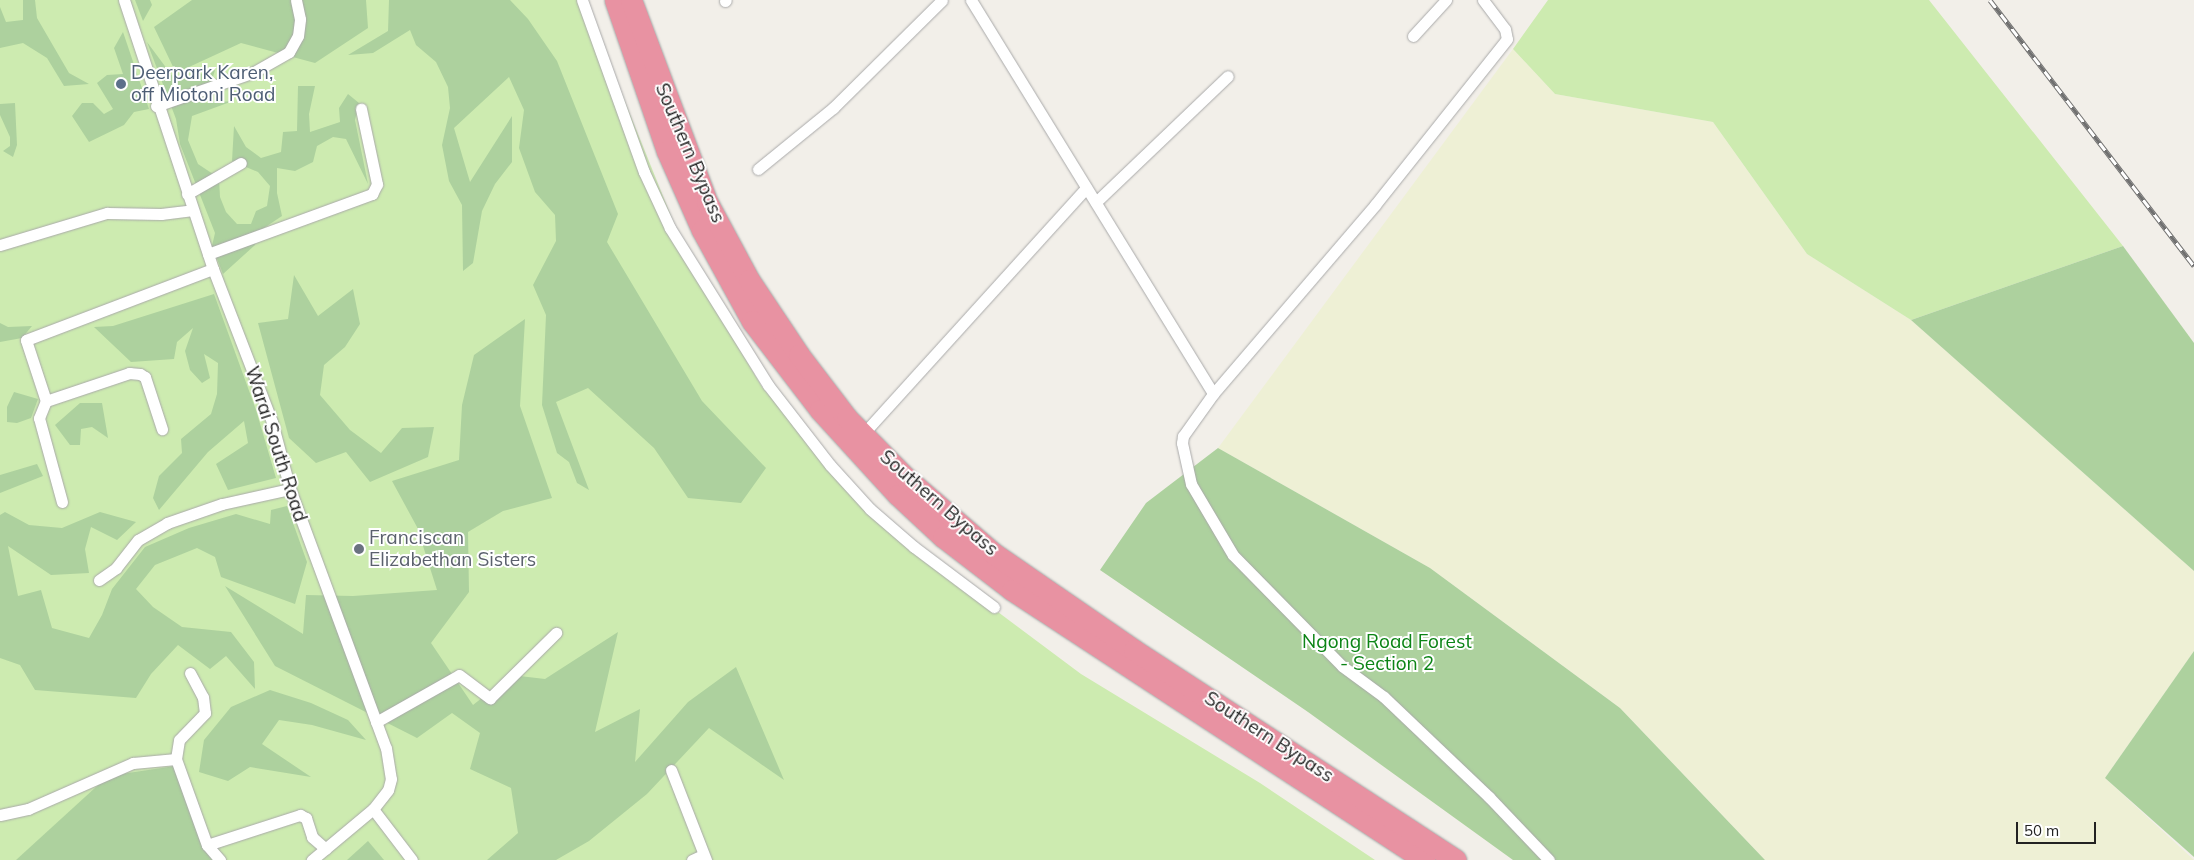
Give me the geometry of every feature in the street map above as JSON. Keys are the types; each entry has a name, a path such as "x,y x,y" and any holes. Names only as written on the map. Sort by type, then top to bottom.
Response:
{"highway":[{"name":"Southern Bypass","path":"615,0 667,150 702,230 752,321 820,410 898,495 943,537 1012,590 1424,860"},
{"name":"Southern Bypass","path":"631,0 707,202 749,280 799,355 863,434 905,477 993,552 1134,650 1456,860"}],"street":[{"name":"Warai South Road","path":"124,0 156,106 213,269 272,422 290,489 386,748 391,779 388,790 373,809 312,860"},
{"path":"156,106 254,72 289,52 298,36 300,19 296,0"},
{"path":"582,0 644,172 670,228 768,386 830,465 870,509 914,547 994,607"},
{"path":"758,169 833,108 942,0"},
{"path":"971,0 1213,394"},
{"path":"1413,36 1446,0"},
{"path":"1483,0 1505,28 1507,39 1375,205 1213,394 1183,436 1182,443 1191,484 1226,546 1342,666 1384,697 1490,797 1549,860"},
{"path":"1096,202 1228,76"},
{"path":"208,254 372,194 377,184 362,109"},
{"path":"187,194 241,163"},
{"path":"863,434 1086,188"},
{"path":"0,245 107,213 161,214 193,210"},
{"path":"62,502 39,418 46,401 25,344 28,338 213,269"},
{"path":"46,401 129,373 140,374 145,378 162,429"},
{"path":"99,580 116,568 138,540 167,523 222,504 290,489"},
{"path":"376,722 459,675 490,698 556,634"},
{"path":"190,673 203,697 205,713 179,740 176,759 207,845 220,860"},
{"path":"0,815 28,809 133,763 176,759"},
{"path":"671,770 705,858 692,860"},
{"path":"373,809 412,860"},
{"path":"207,845 300,815 306,818 312,837 326,849"}],"green space":[{"path":"0,0 584,0 692,268 762,387 855,494 990,606 1081,674 1260,783 1375,860 0,860"},
{"path":"23,0 35,0 37,18 69,73 89,84 64,86 47,58 23,43 0,48 0,7 6,22 23,20"},
{"path":"135,0 150,0 152,5 143,21"},
{"path":"192,0 366,0 368,28 315,63 241,43 176,73 154,27"},
{"path":"389,0 510,0 528,19 557,61 618,214 607,242 702,401 766,468 741,503 688,498 654,448 588,388 556,402 589,490 577,483 569,462 557,453 542,405 546,315 533,285 556,241 555,215 535,192 519,148 524,110 509,77 454,128 470,182 512,116 512,162 495,184 482,211 473,263 463,271 462,205 449,181 442,145 450,108 448,87 436,62 416,45 410,30 373,53 348,55 388,31"},
{"path":"1548,0 1929,0 2123,246 1911,320 1807,254 1713,122 1555,94 1513,49"},
{"path":"123,32 149,109 134,112 124,125 89,142 72,116 82,103 93,103 104,114 113,109 97,83 107,75 123,74 114,48"},
{"path":"147,42 176,81 215,70 205,103 233,101 192,116 188,140 198,164 219,178 220,197 226,212 237,224 251,224 256,211 267,206 270,186 258,172 232,161 234,126 246,147 261,158 281,152 283,132 297,131 298,86 315,86 309,114 310,132 340,122 339,108 348,94 359,103 355,120 368,184 346,139 333,137 317,146 313,162 295,171 277,168 277,193 282,216 258,232 255,245 223,274 212,246 215,233 180,144 176,119"},
{"path":"1513,49 1555,94 1713,122 1807,254 1911,320 2194,571 2194,651 2105,778 2194,860 1765,860 1620,708 1430,568 1218,448"},
{"path":"15,103 17,145 13,157 3,151 10,146 10,137 0,115 0,104"},
{"path":"2123,246 2194,343 2194,571 1911,320"},
{"path":"294,275 318,316 353,289 360,324 345,347 324,365 320,395 350,430 381,453 402,428 434,427 428,457 370,482 346,452 316,463 289,438 258,323 288,319"},
{"path":"214,294 256,410 276,478 228,490 216,464 248,443 244,421 208,452 159,510 153,498 159,476 182,453 181,439 211,414 217,394 218,363 204,354 210,378 202,383 190,370 185,351 193,328 177,342 174,359 131,362 94,327 113,326"},
{"path":"525,319 520,406 552,498 503,511 468,532 469,592 431,643 473,705 511,675 545,679 618,632 595,732 640,709 635,762 688,702 736,667 784,780 709,728 647,794 589,841 556,860 487,860 518,833 511,788 470,769 480,733 452,713 417,738 275,666 225,586 303,634 306,595 353,596 437,590 417,527 392,481 459,460 462,405 474,355"},
{"path":"0,323 8,327 32,326 22,338 0,342"},
{"path":"14,392 38,399 31,418 17,423 7,422 7,407"},
{"path":"80,403 102,403 108,438 92,427 81,429 80,445 70,445 55,425"},
{"name":"Ngong Road Forest - Section 2","path":"1218,448 1430,568 1620,708 1765,860 1513,860 1308,712 1100,570 1146,503"},
{"path":"37,464 43,476 0,493 0,475"},
{"path":"287,506 307,562 295,604 221,577 215,557 197,548 155,565 136,589 153,607 182,627 231,632 254,662 255,689 226,656 210,669 178,645 151,674 136,698 35,690 20,665 0,658 0,515 5,512 29,525 62,528 100,512 136,522 117,540 91,527 85,549 89,573 51,575 8,546 18,596 41,590 52,628 89,638 102,615 112,589 145,547 189,528 236,514 270,524 271,510"},
{"path":"2194,651 2194,857 2105,778"},
{"path":"270,690 311,703 348,720 366,740 312,725 279,720 262,744 311,777 250,767 228,781 199,772 204,740 231,707"},
{"path":"175,766 214,860 16,860 108,776"},
{"path":"368,841 384,860 347,860"}],"railway":[{"path":"1990,0 2194,266"}],"place":[{"name":"Deerpark Karen, off Miotoni Road","path":"121,84"},
{"name":"Franciscan Elizabethan Sisters","path":"359,549"}]}
